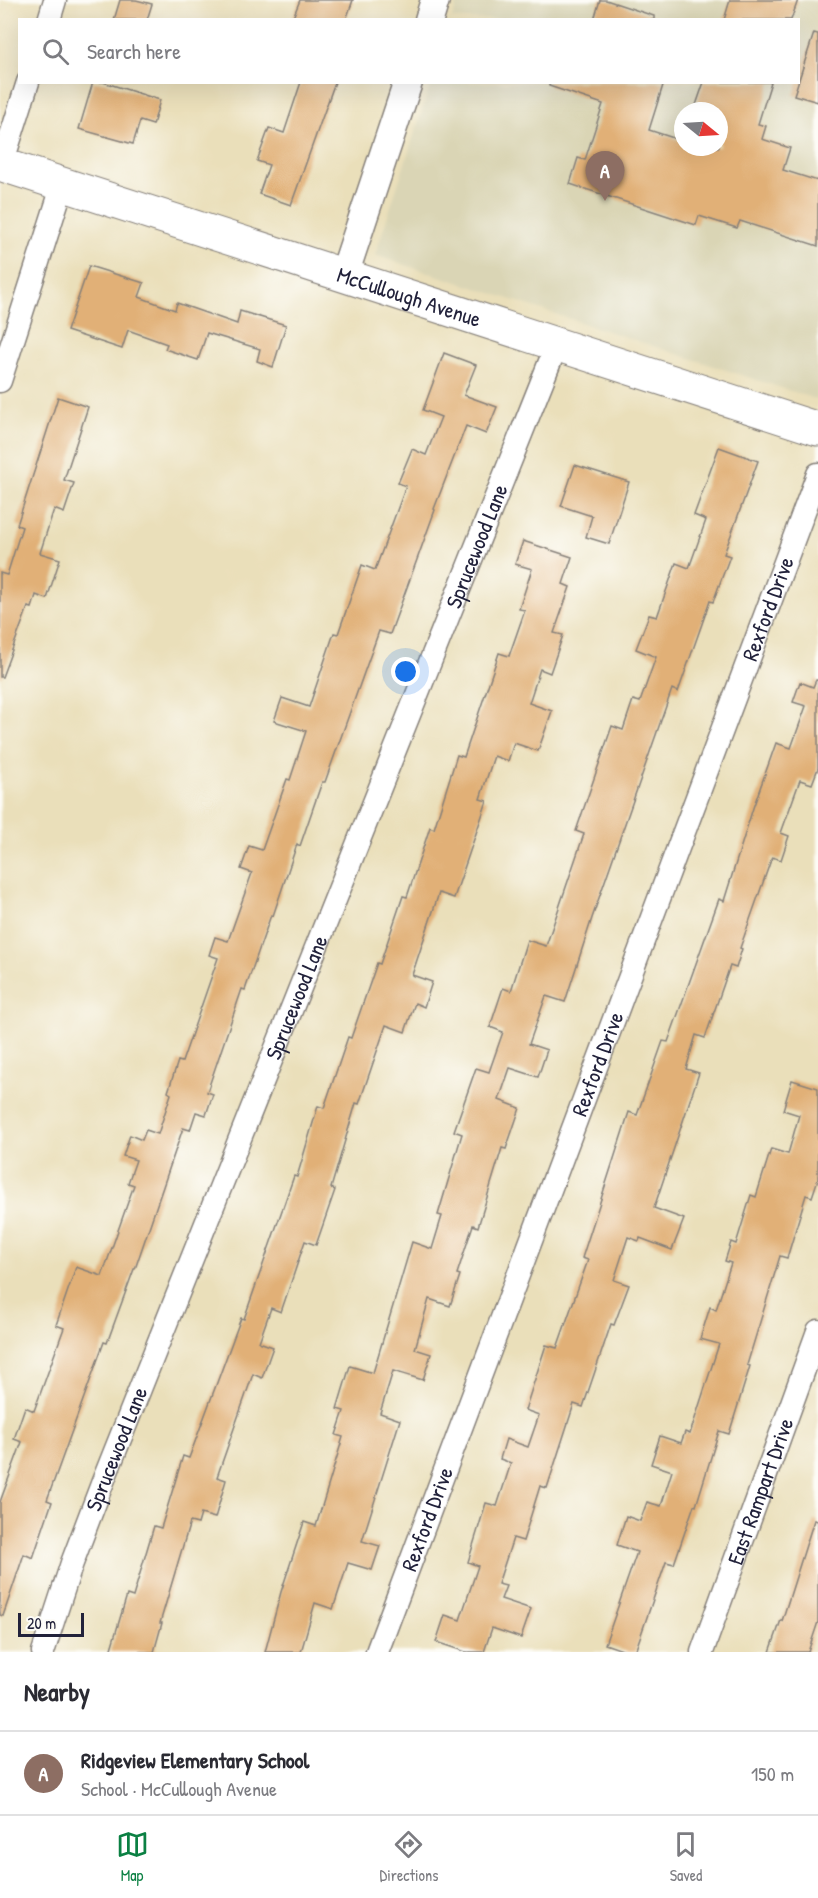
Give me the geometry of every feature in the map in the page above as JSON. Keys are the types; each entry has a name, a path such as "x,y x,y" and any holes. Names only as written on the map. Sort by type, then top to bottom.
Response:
{"main road":[{"name":"McCullough Avenue","path":"1,164 818,429"}],"street":[{"path":"50,18 55,0"},
{"path":"430,18 435,0"},
{"path":"1,164 27,84"},
{"path":"344,275 407,84"},
{"path":"0,381 63,184"},
{"name":"Sprucewood Lane","path":"43,1652 72,1563 102,1484 557,344"},
{"name":"Rexford Drive","path":"377,1652 818,474"},
{"name":"East Rampart Drive","path":"702,1652 818,1331"}],"shaded area":[{"path":"458,0 818,0 818,400 375,255 431,84 800,84 800,18 452,18"}],"building":[{"path":"120,0 136,0 152,4 148,18 115,18"},
{"path":"300,0 353,0 347,18 293,18"},
{"path":"600,0 654,16 654,18 595,18"},
{"path":"730,0 798,0 792,18 725,18"},
{"path":"814,33 818,34 818,102 794,95 798,84 800,84 800,76"},
{"path":"92,84 109,84 160,100 153,125 140,121 133,144 79,129"},
{"path":"300,84 334,84 291,205 259,194 269,165 257,161 269,128 284,133"},
{"path":"549,84 663,84 649,130 674,138 674,156 728,156 728,102 697,102 703,84 770,84 758,124 766,126 762,139 790,148 783,170 818,181 818,246 740,221 737,228 699,216 696,225 570,184 578,158 585,160 603,104 549,86"},
{"path":"89,266 144,283 139,297 175,310 177,303 237,324 240,311 286,325 273,367 257,361 260,349 207,333 198,360 165,349 167,344 128,330 122,349 67,331"},
{"path":"444,353 476,365 464,395 497,407 486,434 466,426 390,634 379,631 325,782 322,782 300,846 297,844 245,990 242,989 207,1092 213,1094 206,1115 196,1112 190,1130 183,1128 135,1269 107,1343 104,1342 47,1500 52,1502 33,1558 24,1554 3,1616 0,1615 0,1502 22,1442 14,1439 25,1407 34,1411 64,1328 56,1325 76,1267 102,1276 134,1185 128,1183 136,1160 123,1156 130,1135 142,1140 146,1130 158,1134 171,1094 168,1092 178,1061 182,1062 218,958 209,955 215,937 228,941 252,873 241,869 249,846 262,850 287,779 290,780 306,731 274,721 282,698 309,707 334,633 338,634 362,565 375,570 406,486 398,483 412,449 426,455 441,417 423,410"},
{"path":"58,397 88,407 64,480 74,483 64,513 54,509 40,553 60,559 47,599 36,595 32,608 28,607 2,677 0,677 0,573 7,575 22,527 17,525"},
{"path":"719,447 758,461 724,554 730,556 713,602 710,601 678,692 672,689 565,1002 546,996 529,1044 547,1050 538,1077 510,1068 499,1100 520,1108 506,1149 502,1148 478,1227 473,1225 457,1274 460,1275 450,1306 429,1299 415,1349 431,1354 423,1380 393,1371 380,1413 400,1420 362,1541 380,1546 372,1570 348,1563 333,1609 315,1603 301,1652 265,1652 281,1592 304,1522 316,1526 343,1437 336,1435 344,1411 337,1409 350,1366 373,1373 412,1242 432,1249 442,1216 438,1215 462,1134 454,1131 476,1068 489,1072 503,1032 490,1027 503,988 511,991 527,940 546,946 584,834 576,831 612,726 623,730 633,700 640,702 656,657 636,649 649,615 657,617 676,563 689,568 706,520 694,515"},
{"path":"575,465 629,482 609,544 586,537 592,516 561,506"},
{"path":"523,541 572,557 563,584 570,587 554,633 563,635 550,673 540,669 529,703 552,711 538,751 514,743 508,761 494,756 480,799 487,801 454,898 439,893 412,975 432,982 424,1007 415,1003 405,1032 386,1025 359,1104 356,1103 331,1188 335,1190 316,1245 305,1241 281,1312 271,1308 259,1342 273,1347 262,1378 253,1374 217,1477 226,1480 215,1518 201,1514 198,1524 190,1522 160,1623 162,1623 154,1652 110,1652 127,1595 133,1597 154,1526 161,1528 183,1456 189,1458 241,1318 244,1319 294,1176 297,1177 318,1106 324,1108 348,1037 351,1038 377,963 380,964 403,896 407,897 430,827 434,829 457,755 464,757 499,653 509,656 525,610 519,609 532,569 515,564"},
{"path":"818,680 818,768 812,784 800,780 781,833 789,836 781,860 772,857 740,948 742,949 736,968 730,966 705,1038 696,1035 686,1069 699,1073 654,1208 684,1219 672,1250 640,1238 639,1241 628,1237 614,1280 629,1285 614,1325 611,1324 583,1407 574,1404 547,1488 540,1486 523,1541 513,1538 498,1584 506,1586 501,1599 531,1609 521,1638 492,1628 484,1652 466,1652 436,1642 445,1615 460,1620 478,1566 468,1562 486,1503 497,1506 511,1463 500,1459 506,1439 528,1447 539,1415 525,1410 546,1345 557,1348 588,1260 582,1258 629,1112 637,1115 663,1041 668,1042 719,899 724,901 776,743 791,748 806,706 793,702 800,682 813,687"},
{"path":"792,1080 818,1088 818,1179 812,1197 806,1195 787,1258 780,1256 729,1434 719,1431 696,1506 694,1505 674,1564 666,1562 635,1652 628,1652 605,1644 637,1552 617,1545 626,1516 640,1521 647,1502 661,1506 672,1471 651,1464 660,1436 681,1443 685,1432 690,1434 719,1344 700,1339 710,1307 716,1310 731,1263 725,1261 731,1242 736,1244 751,1195 756,1197 771,1149 788,1154 799,1115 783,1110"},
{"path":"814,1520 818,1521 818,1622 808,1652 770,1652 782,1621"}],"place":[{"name":"Ridgeview Elementary School","path":"605,201"}]}
